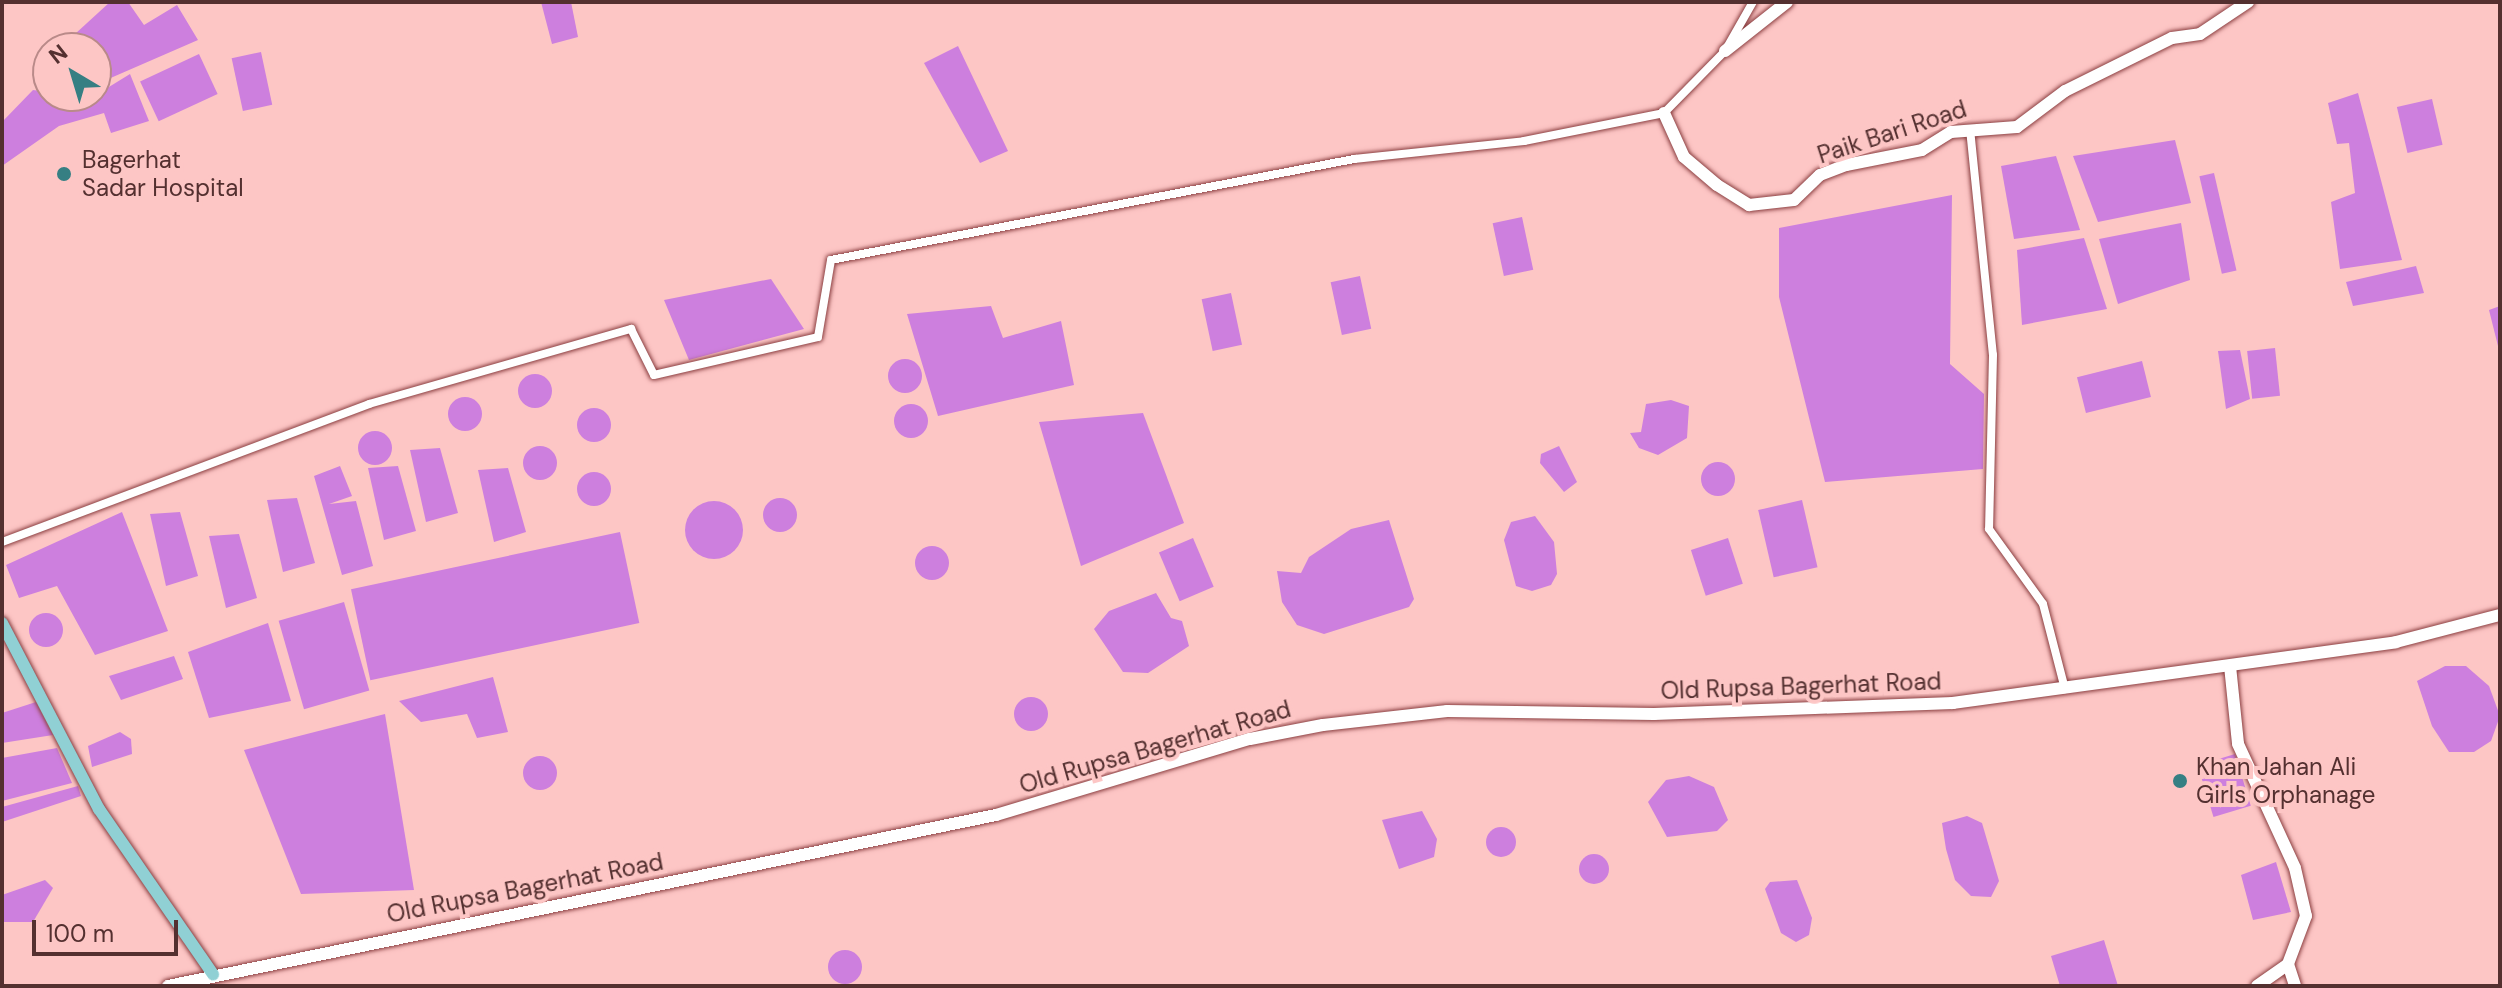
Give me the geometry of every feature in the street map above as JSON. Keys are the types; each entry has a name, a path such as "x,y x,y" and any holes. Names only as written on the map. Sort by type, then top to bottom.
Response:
{"main road":[{"path":"2,623 99,809 213,974"}],"street":[{"path":"1725,51 1753,2"},
{"path":"2,542 369,404 631,329 654,375 818,337 831,260 1354,159 1524,141 1664,113 1725,51 1787,2"},
{"name":"Paik Bari Road","path":"1664,113 1684,157 1749,205 1794,200 1820,175 1922,150 1970,128 2017,127 2065,91 2172,38 2200,34 2248,2"},
{"path":"1970,128 1993,355 1989,529 2043,604 2065,690"},
{"name":"Old Rupsa Bagerhat Road","path":"168,986 213,974 996,815 1250,739 1387,715 1654,714 1953,703 2396,642 2500,615"},
{"path":"2230,666 2238,744 2295,868 2306,916 2288,964 2257,986"},
{"path":"2288,964 2295,986"}],"shaded area":[{"path":"110,2 128,2 144,25 177,5 198,40 112,77 112,32 77,32"},
{"path":"541,2 571,2 578,37 552,44"},
{"path":"958,46 1008,151 980,163 924,63"},
{"path":"261,52 272,105 243,111 232,58"},
{"path":"199,54 218,94 159,121 140,81"},
{"path":"130,74 149,121 111,133 104,113 59,126 2,166 2,122 32,91 32,112 112,112 112,85"},
{"path":"2358,93 2402,260 2340,269 2331,202 2355,193 2349,143 2337,144 2328,103"},
{"path":"2432,99 2443,145 2407,153 2397,107"},
{"path":"2175,140 2191,203 2098,222 2073,156"},
{"path":"2056,156 2080,230 2014,239 2001,166"},
{"path":"2214,173 2236,270 2222,274 2199,176"},
{"path":"1952,195 1950,364 1984,394 1983,469 1825,482 1779,297 1779,228"},
{"path":"1522,217 1533,270 1504,276 1493,223"},
{"path":"2181,223 2190,280 2118,304 2099,239"},
{"path":"2084,238 2107,309 2022,325 2017,250"},
{"path":"2416,266 2424,293 2353,306 2346,282"},
{"path":"1360,276 1371,329 1342,335 1331,282"},
{"path":"771,279 804,329 689,360 664,300"},
{"path":"1231,293 1242,345 1213,351 1202,299"},
{"path":"991,306 1003,338 1061,321 1074,385 938,416 907,314"},
{"path":"2500,306 2500,354 2489,310"},
{"path":"2275,348 2280,396 2252,399 2247,351"},
{"path":"2240,350 2250,399 2226,409 2218,351"},
{"path":"905,359 917,364 922,376 917,388 905,393 893,388 888,376 893,364"},
{"path":"2142,361 2151,397 2086,413 2077,377"},
{"path":"535,374 547,379 552,391 547,403 535,408 523,403 518,391 523,379"},
{"path":"465,397 477,402 482,414 477,426 465,431 453,426 448,414 453,402"},
{"path":"1671,400 1689,406 1687,438 1658,455 1639,448 1630,433 1641,432 1646,404"},
{"path":"911,404 923,409 928,421 923,433 911,438 899,433 894,421 899,409"},
{"path":"594,408 606,413 611,425 606,437 594,442 582,437 577,425 582,413"},
{"path":"1143,413 1184,523 1081,566 1039,422"},
{"path":"375,431 387,436 392,448 387,460 375,465 363,460 358,448 363,436"},
{"path":"540,446 552,451 557,463 552,475 540,480 528,475 523,463 528,451"},
{"path":"1559,446 1577,482 1564,492 1540,463 1541,454"},
{"path":"440,448 458,513 426,522 410,450"},
{"path":"1718,462 1730,467 1735,479 1730,491 1718,496 1706,491 1701,479 1706,467"},
{"path":"340,466 352,496 329,504 356,501 373,566 342,575 314,476"},
{"path":"398,466 416,531 384,540 368,468"},
{"path":"508,468 526,532 494,542 478,470"},
{"path":"594,472 606,477 611,489 606,501 594,506 582,501 577,489 582,477"},
{"path":"297,498 315,563 283,572 267,500"},
{"path":"780,498 792,503 797,515 792,527 780,532 768,527 763,515 768,503"},
{"path":"1802,500 1818,567 1774,577 1758,510"},
{"path":"714,501 735,509 743,530 735,551 714,559 693,551 685,530 693,509"},
{"path":"122,512 168,631 95,655 57,586 19,598 6,565"},
{"path":"180,512 198,576 166,586 150,514"},
{"path":"1535,516 1554,542 1557,574 1551,585 1532,591 1516,586 1504,540 1511,522"},
{"path":"1389,520 1414,599 1409,607 1324,634 1297,625 1282,602 1277,571 1301,573 1309,557 1351,529"},
{"path":"620,532 639,623 370,680 351,589"},
{"path":"239,534 257,598 226,608 209,536"},
{"path":"1193,538 1214,587 1180,601 1159,552"},
{"path":"1728,538 1743,584 1706,596 1691,550"},
{"path":"932,546 944,551 949,563 944,575 932,580 920,575 915,563 920,551"},
{"path":"1156,593 1171,618 1182,621 1189,646 1148,673 1123,672 1094,629 1109,611"},
{"path":"344,602 369,690 304,709 279,621"},
{"path":"46,613 58,618 63,630 58,642 46,647 34,642 29,630 34,618"},
{"path":"268,623 291,701 209,718 188,652"},
{"path":"174,656 183,679 121,700 109,676"},
{"path":"2445,666 2466,666 2489,686 2500,716 2491,741 2474,752 2449,752 2432,726 2417,681"},
{"path":"493,677 508,732 477,738 467,714 421,722 399,701"},
{"path":"1031,697 1043,702 1048,714 1043,726 1031,731 1019,726 1014,714 1019,702"},
{"path":"36,702 53,735 2,743 2,713"},
{"path":"385,714 414,890 301,894 244,750"},
{"path":"120,732 131,739 132,754 92,767 88,746"},
{"path":"57,748 72,783 2,801 2,758"},
{"path":"2235,754 2251,806 2213,817 2198,765"},
{"path":"540,756 552,761 557,773 552,785 540,790 528,785 523,773 528,761"},
{"path":"1689,776 1714,787 1728,820 1717,831 1667,837 1648,802 1666,780"},
{"path":"78,786 81,796 2,822 2,807"},
{"path":"1422,811 1437,839 1434,857 1399,869 1382,820"},
{"path":"1967,816 1982,823 1999,881 1991,897 1971,896 1955,880 1942,823"},
{"path":"1501,827 1511,832 1516,842 1511,852 1501,857 1491,852 1486,842 1491,832"},
{"path":"1594,854 1604,859 1609,869 1604,879 1594,884 1584,879 1579,869 1584,859"},
{"path":"2276,862 2291,912 2253,920 2241,875"},
{"path":"45,880 53,888 33,922 2,922 2,895"},
{"path":"1797,880 1812,918 1809,935 1796,942 1781,933 1765,889 1770,882"},
{"path":"2104,940 2118,986 2060,986 2051,956"},
{"path":"845,950 857,955 862,967 857,979 845,984 833,979 828,967 833,955"}],"place":[{"name":"Bagerhat Sadar Hospital","path":"64,174"},
{"name":"Khan Jahan Ali Girls Orphanage","path":"2180,781"}]}
